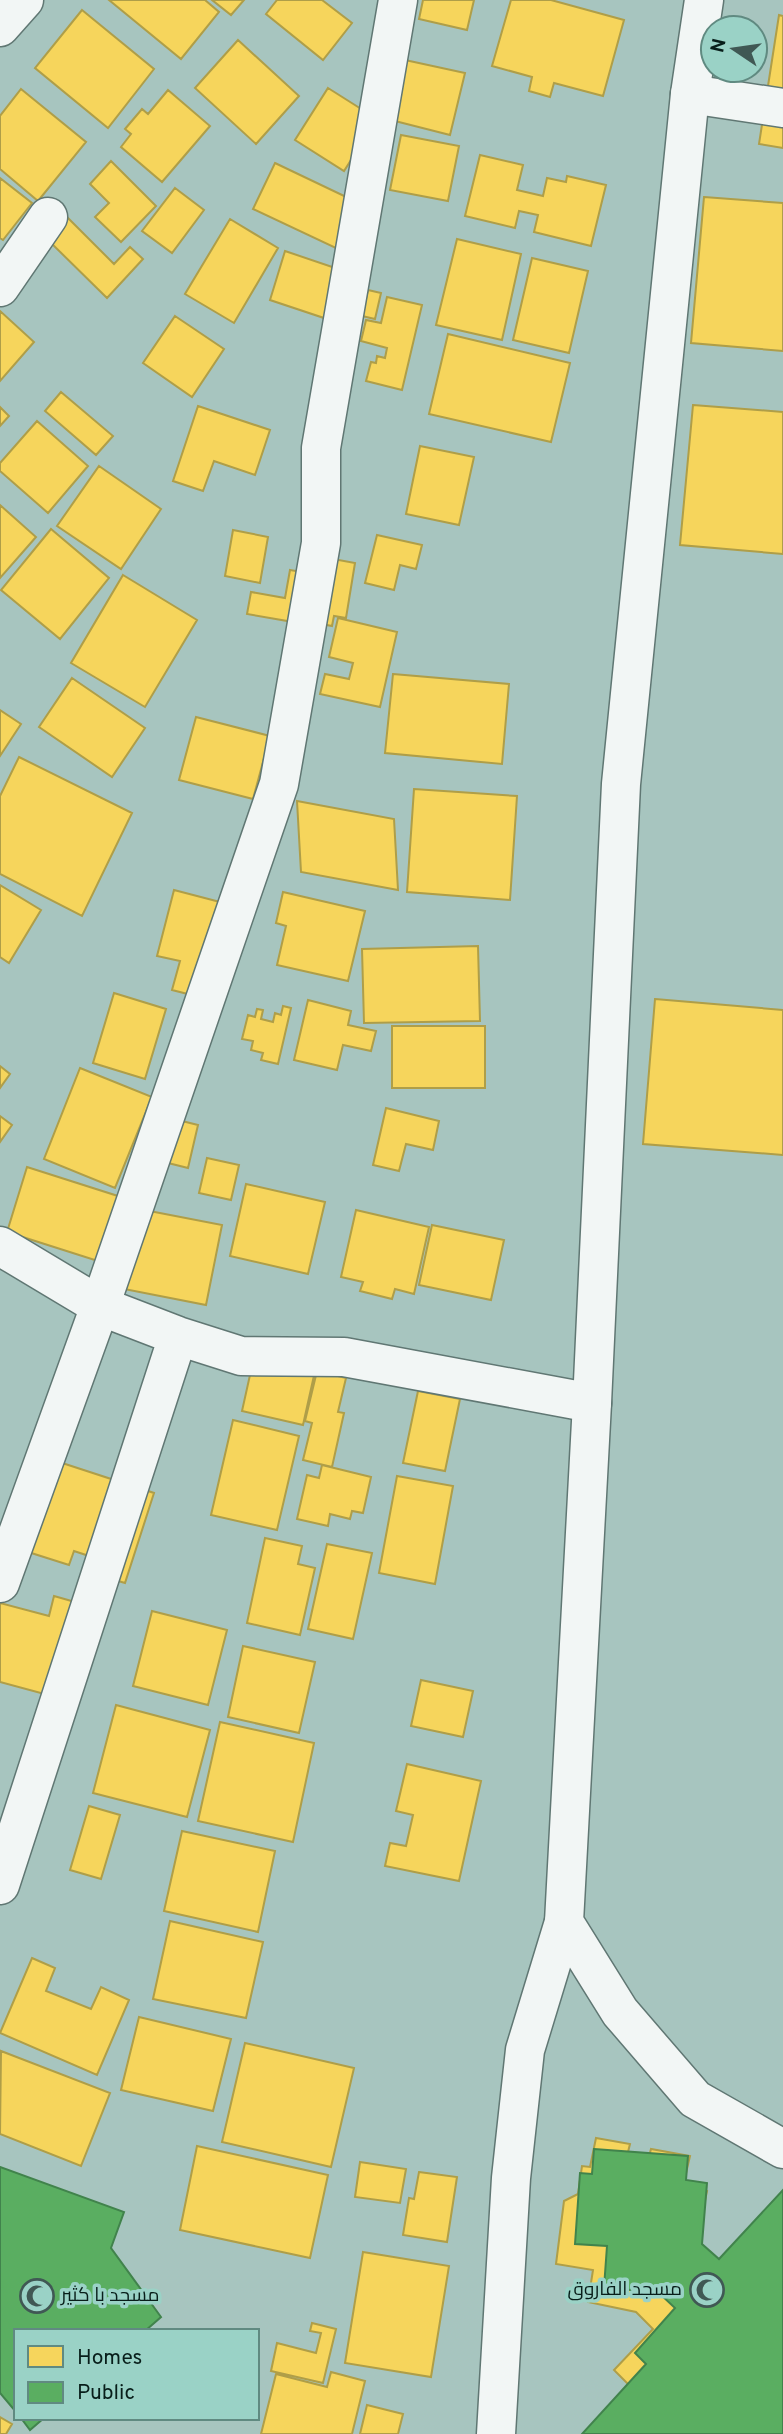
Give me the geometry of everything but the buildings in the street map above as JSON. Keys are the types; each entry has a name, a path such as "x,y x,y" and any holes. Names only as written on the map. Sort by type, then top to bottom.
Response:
{"street":[{"path":"0,27 24,0"},
{"path":"0,1583 100,1306 279,784 321,543 321,448 398,0"},
{"path":"496,2434 512,2178 526,2050 564,1922 621,784 690,94 704,0"},
{"path":"690,94 783,108"},
{"path":"0,287 48,217"},
{"path":"0,1246 100,1306 178,1336 241,1356 344,1357 592,1404"},
{"path":"0,1885 178,1336"},
{"path":"564,1922 621,2012 695,2099 783,2149"}],"place":[{"name":"مسجد الفاروق","path":"707,2290"},
{"name":"مسجد با كثير","path":"37,2296"}]}
